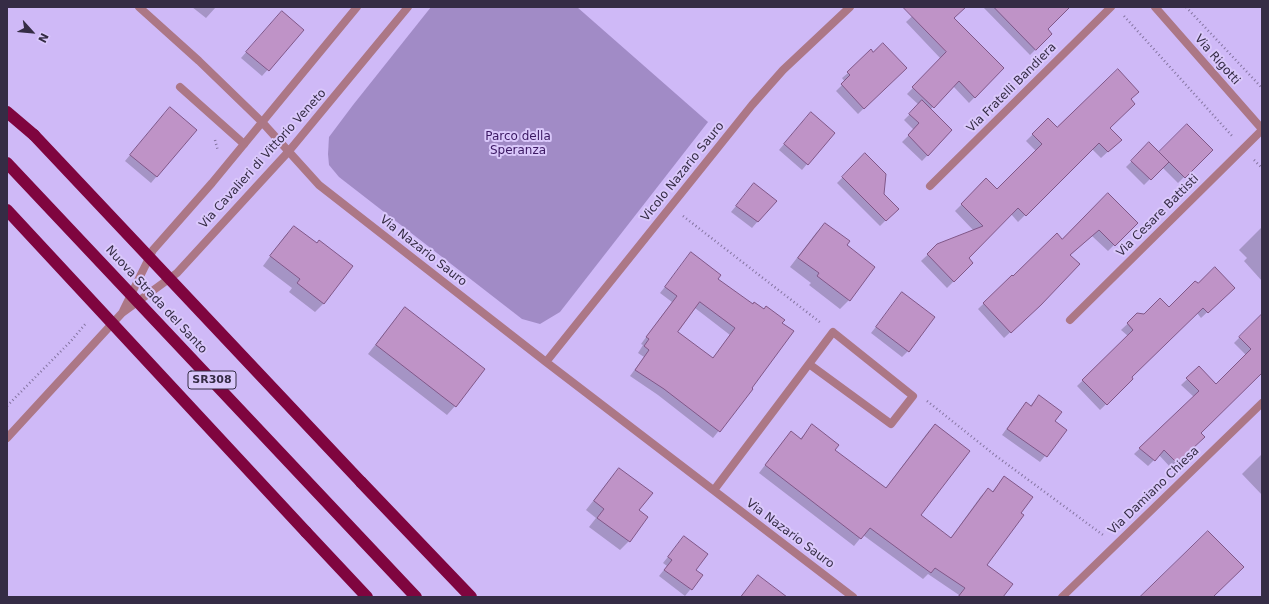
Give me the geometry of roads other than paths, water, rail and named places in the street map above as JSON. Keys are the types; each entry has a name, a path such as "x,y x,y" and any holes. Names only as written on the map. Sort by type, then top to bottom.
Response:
{"highway":[{"path":"7,112 34,136 471,597"},
{"name":"Nuova Strada del Santo","path":"7,163 416,597"},
{"path":"7,210 367,597"}],"street":[{"name":"Via Nazario Sauro","path":"139,7 199,61 262,122 319,185 546,362 853,597"},
{"name":"Via Cavalieri di Vittorio Veneto","path":"122,313 153,250 212,183 357,7"},
{"name":"Via Cavalieri di Vittorio Veneto","path":"7,438 122,313 177,273 288,151 408,7"},
{"name":"Vicolo Nazario Sauro","path":"546,362 757,99 783,70 850,7"},
{"name":"Via Fratelli Bandiera","path":"930,186 1111,7"},
{"name":"Via Rigotti","path":"1155,7 1262,130"},
{"path":"180,87 244,144"},
{"name":"Via Cesare Battisti","path":"1070,320 1262,130"},
{"path":"714,490 833,332 913,396 891,424 809,364"},
{"name":"Via Damiano Chiesa","path":"1062,597 1262,403"}],"park label":[{"name":"Parco della Speranza","path":"518,144"}]}
